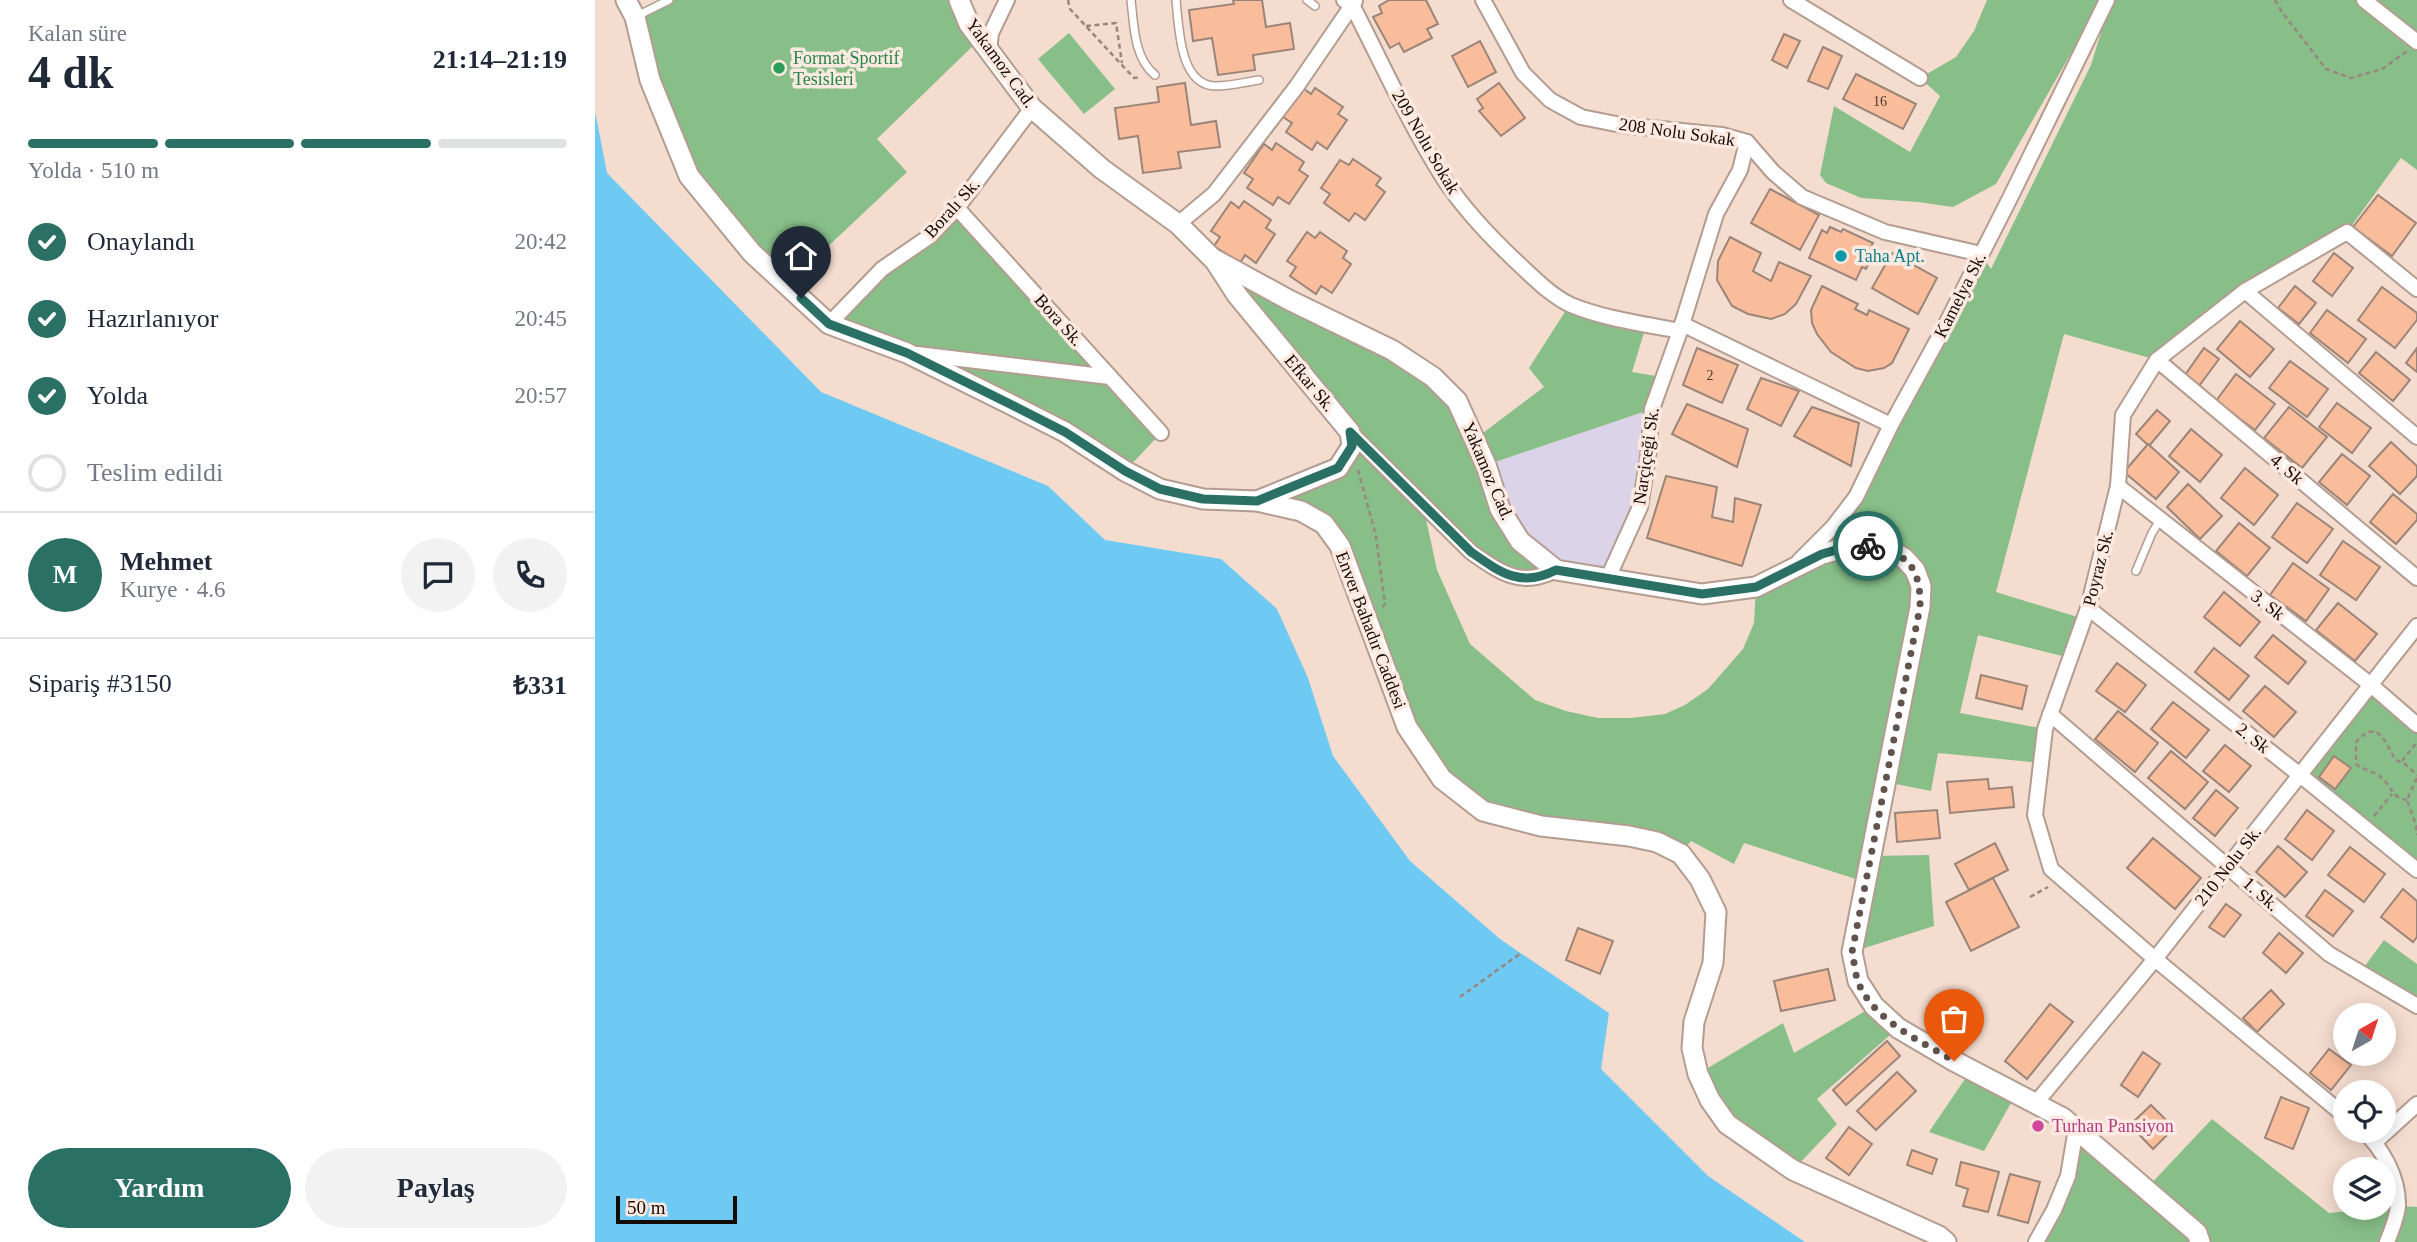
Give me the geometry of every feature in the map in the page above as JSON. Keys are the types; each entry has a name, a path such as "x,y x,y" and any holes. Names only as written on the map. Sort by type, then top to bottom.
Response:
{"street":[{"name":"Yakamoz Cad.","path":"959,0 969,24 1032,108 1103,169 1178,224 1212,257 1289,300 1392,350 1433,377 1457,401 1486,465 1500,509 1520,541 1556,570"},
{"path":"989,51 991,33 1007,0"},
{"name":"208 Nolu Sokak","path":"1483,0 1523,72 1549,100 1581,117 1621,125 1722,135 1747,142 1773,172 1802,197 1885,232 1981,254"},
{"path":"1791,0 1920,78"},
{"name":"Kamelya Sk.","path":"1788,572 1833,527 1856,497 2107,0"},
{"path":"2364,0 2413,46"},
{"path":"1178,224 1214,194 1297,86 1351,2"},
{"name":"209 Nolu Sokak","path":"1351,2 1415,130 1445,179 1471,215 1541,285 1570,304 1607,316 1681,327 1891,425"},
{"name":"Enver Bahadır Caddesi","path":"631,9 650,80 689,176 752,253 829,324 907,353 1065,432 1125,471 1160,489 1203,499 1257,501 1301,510 1324,524 1340,546 1407,727 1442,779 1483,811 1541,825 1657,842 1681,854 1700,879 1716,912 1713,963 1694,1022 1692,1048 1698,1074 1710,1100 1727,1124 1793,1170 1939,1236 1946,1242"},
{"name":"Boralı Sk.","path":"829,324 882,269 930,236 957,208 1032,108"},
{"path":"1681,327 1716,214 1740,170 1747,142"},
{"name":"Bora Sk.","path":"957,208 1161,433"},
{"name":"Poyraz Sk.","path":"2333,1106 2051,869 2035,815 2045,729 2088,608 2118,486 2123,415 2157,360 2245,291 2347,232 2417,289"},
{"name":"Efkar Sk.","path":"1212,257 1237,295 1351,439 1471,552 1494,568 1520,578 1541,578 1556,570"},
{"path":"2245,291 2417,437"},
{"name":"Narçiçeği Sk.","path":"1608,578 1640,507 1652,409 1681,327"},
{"path":"907,353 1110,377"},
{"name":"4. Sk","path":"2157,360 2417,578"},
{"path":"1257,501 1338,468 1351,439"},
{"name":"3. Sk","path":"2118,486 2371,685 2417,725"},
{"path":"1556,570 1702,594 1756,587 1822,554 1847,547 1868,546 1890,550 1904,558 1915,569 1921,586 1920,607 1852,952 1858,981 1874,1006 1898,1028 2063,1118 2197,1233 2200,1242"},
{"name":"2. Sk","path":"2088,608 2417,870"},
{"name":"210 Nolu Sk.","path":"2035,1104 2155,959 2417,626"},
{"name":"1. Sk.","path":"2050,714 2329,954 2417,1006"},
{"path":"2396,1123 2417,1104"},
{"path":"2036,1242 2054,1210 2068,1176 2076,1129"},
{"path":"2376,1143 2393,1177 2398,1206 2387,1242"}],"lane":[{"path":"631,9 669,0"},
{"path":"1132,0 1141,59 1155,75"},
{"path":"1176,0 1183,54 1191,72 1205,84 1215,86 1259,80"},
{"path":"1307,0 1314,6"},
{"path":"2136,571 2160,520"}],"path":[{"path":"1068,0 1070,9 1134,78 1155,75"},
{"path":"2275,0 2326,69 2351,78 2382,69 2413,46"},
{"path":"1086,26 1116,23 1123,66"},
{"path":"1351,439 1376,536 1385,604 1379,611 1366,616"},
{"path":"2407,800 2392,794 2381,776 2355,764 2356,742 2370,732 2380,733 2396,760 2417,777 2407,800 2417,835"},
{"path":"2401,762 2417,742"},
{"path":"2365,826 2392,794"},
{"path":"2030,897 2063,879"},
{"path":"1460,997 1521,953"}],"shaded area":[{"path":"1652,409 1644,486 1608,578 1556,570 1520,541 1486,465"}],"green space":[{"path":"669,0 959,0 980,39 877,139 907,172 787,285 689,176 635,17"},
{"path":"1987,0 2104,0 1996,184 1953,207 1861,198 1826,183 1820,175 1834,106 1910,152 1940,96 1920,78 1956,57 1974,31"},
{"path":"2111,0 2417,0 2417,170 2401,158 2347,232 2246,291 2157,360 2064,334 1996,592 2084,619 2070,658 1978,635 1960,713 2045,729 2041,763 1938,753 1931,791 1886,782 1872,856 1929,855 1934,926 1852,952 1865,882 1744,843 1734,864 1691,841 1681,854 1483,811 1407,727 1324,524 1257,501 1338,468 1352,447 1212,258 1433,377 1475,439 1544,387 1529,368 1570,304 1646,326 1632,372 1662,377 1652,409 1486,465 1500,509 1556,570 1541,578 1494,568 1423,505 1437,570 1470,644 1535,700 1598,718 1665,714 1685,705 1708,689 1743,649 1754,623 1756,587 1833,527 1981,254 1991,269 2091,65"},
{"path":"1069,33 1115,89 1084,114 1038,59"},
{"path":"957,208 1161,433 1125,471 829,324"},
{"path":"2371,685 2417,725 2417,870 2300,775"},
{"path":"2384,940 2417,964 2417,1006 2359,974"},
{"path":"1874,1006 1898,1028 1817,1099 1837,1124 1793,1170 1753,1143 1698,1074 1783,1023 1794,1053"},
{"path":"1971,1070 2016,1094 1984,1151 1929,1132"},
{"path":"2212,1119 2329,1213 2333,1213 2333,1220 2396,1220 2396,1206 2417,1207 2417,1242 2036,1242 2054,1210 2076,1129 2146,1189"}],"water":[{"path":"595,111 607,173 821,392 1048,486 1105,540 1221,559 1277,609 1308,678 1333,756 1410,861 1500,939 1609,1013 1601,1069 1708,1176 1805,1242 595,1242"}],"building":[{"path":"1233,0 1262,0 1266,27 1290,23 1294,49 1253,55 1255,70 1218,75 1212,38 1193,41 1189,10 1234,4"},
{"path":"1389,0 1426,0 1438,24 1427,29 1432,38 1404,52 1399,43 1390,48 1373,17 1382,13 1379,6"},
{"path":"1784,34 1800,41 1787,68 1772,60"},
{"path":"1480,41 1496,72 1468,87 1452,56"},
{"path":"1823,47 1842,56 1828,89 1808,81"},
{"path":"1856,74 1916,104 1903,129 1843,99"},
{"path":"1185,83 1191,125 1216,121 1220,147 1178,152 1181,168 1143,173 1138,136 1119,139 1115,108 1159,102 1157,87"},
{"path":"1499,83 1525,118 1501,136 1479,111 1483,108 1477,99"},
{"path":"1303,88 1311,94 1315,88 1343,107 1338,114 1347,120 1327,149 1317,142 1312,150 1286,132 1292,123 1283,117"},
{"path":"1276,143 1304,162 1299,170 1308,176 1289,204 1278,197 1273,205 1247,188 1253,179 1244,173 1264,144 1272,150"},
{"path":"1353,159 1381,178 1376,185 1385,192 1365,220 1355,213 1349,221 1324,203 1330,194 1321,188 1340,160 1349,165"},
{"path":"1770,189 1819,215 1800,250 1751,223"},
{"path":"2378,195 2416,223 2392,256 2353,227"},
{"path":"1244,201 1271,220 1266,228 1275,234 1256,263 1245,255 1240,263 1214,246 1220,237 1211,231 1231,202 1239,208"},
{"name":"Taha Apt.","path":"1830,227 1841,232 1843,229 1873,243 1869,251 1873,253 1866,269 1862,267 1856,280 1809,258 1822,230 1827,233"},
{"path":"1307,232 1315,238 1320,232 1347,251 1343,258 1351,264 1332,293 1321,286 1316,294 1290,276 1296,267 1287,261"},
{"path":"1730,237 1761,253 1753,271 1771,281 1779,262 1811,276 1796,304 1785,314 1771,319 1748,314 1732,306 1717,280 1718,261"},
{"path":"1892,253 1937,278 1918,314 1872,288"},
{"path":"2334,253 2353,268 2332,296 2313,281"},
{"path":"1822,286 1858,304 1855,309 1867,315 1869,310 1909,329 1892,363 1884,368 1868,371 1856,368 1831,352 1812,323 1811,310"},
{"path":"2295,286 2316,303 2299,324 2278,308"},
{"path":"2382,287 2417,313 2417,320 2395,348 2358,320"},
{"path":"2327,310 2366,339 2348,363 2310,333"},
{"path":"2240,321 2274,349 2250,377 2217,349"},
{"path":"1697,348 1738,365 1722,403 1683,385"},
{"path":"2204,348 2219,359 2199,386 2185,375"},
{"path":"2417,348 2417,372 2406,363"},
{"path":"2376,352 2410,380 2393,401 2359,373"},
{"path":"2290,361 2328,389 2307,417 2269,388"},
{"path":"2236,374 2275,404 2255,430 2216,401"},
{"path":"1761,378 1799,391 1781,426 1747,409"},
{"path":"2337,403 2371,428 2352,453 2319,427"},
{"path":"1687,404 1748,429 1737,467 1672,434"},
{"path":"1812,407 1859,423 1851,466 1794,436"},
{"path":"2289,407 2327,437 2302,468 2264,438"},
{"path":"2157,410 2170,421 2149,446 2136,434"},
{"path":"2191,429 2222,455 2200,482 2169,456"},
{"path":"2391,442 2417,466 2417,476 2400,494 2369,466"},
{"path":"2148,444 2179,472 2156,499 2124,472"},
{"path":"2342,454 2370,476 2347,505 2319,482"},
{"path":"2245,468 2278,495 2254,525 2221,498"},
{"path":"1666,476 1717,487 1712,517 1733,522 1735,498 1761,505 1742,566 1647,538"},
{"path":"2188,484 2222,516 2200,539 2167,507"},
{"path":"2393,494 2417,514 2417,520 2396,544 2370,522"},
{"path":"2297,503 2333,529 2307,563 2272,537"},
{"path":"2239,523 2270,548 2247,576 2216,551"},
{"path":"2343,541 2380,567 2356,600 2320,575"},
{"path":"2293,563 2329,589 2306,621 2270,595"},
{"path":"2224,592 2260,622 2240,646 2204,617"},
{"path":"2338,603 2377,634 2355,661 2316,630"},
{"path":"2273,635 2306,662 2288,684 2255,657"},
{"path":"2214,648 2249,676 2229,700 2195,672"},
{"path":"2117,663 2146,685 2125,712 2096,691"},
{"path":"1981,675 2027,686 2022,709 1976,698"},
{"path":"2265,686 2296,712 2274,737 2243,711"},
{"path":"2173,702 2209,730 2186,758 2151,729"},
{"path":"2118,711 2158,743 2135,772 2095,739"},
{"path":"2225,745 2251,766 2229,792 2203,771"},
{"path":"2171,751 2208,782 2185,809 2148,778"},
{"path":"2334,756 2351,768 2335,789 2319,777"},
{"path":"1988,779 1989,789 2012,787 2014,807 1950,813 1947,782"},
{"path":"2216,790 2238,808 2215,836 2193,818"},
{"path":"1937,810 1940,838 1897,842 1895,813"},
{"path":"2307,810 2334,831 2312,860 2285,839"},
{"path":"2153,838 2201,878 2175,909 2127,868"},
{"path":"1995,843 2008,870 1969,890 1955,864"},
{"path":"2278,846 2307,872 2285,897 2256,872"},
{"path":"2350,847 2385,874 2364,902 2328,875"},
{"path":"1993,878 2019,927 1971,951 1946,902"},
{"path":"2403,889 2417,901 2417,937 2413,942 2381,917"},
{"path":"2325,890 2353,911 2333,936 2306,916"},
{"path":"2226,904 2241,915 2224,937 2209,927"},
{"path":"1578,928 1613,941 1600,974 1566,960"},
{"path":"2279,933 2303,953 2286,973 2263,953"},
{"path":"1828,969 1835,1000 1781,1011 1774,981"},
{"path":"2271,990 2284,1004 2257,1032 2243,1018"},
{"path":"2050,1004 2073,1022 2027,1079 2005,1061"},
{"path":"1887,1041 1900,1056 1846,1105 1833,1090"},
{"path":"2329,1049 2333,1052 2333,1066 2350,1066 2339,1080 2333,1080 2331,1090 2310,1073"},
{"path":"2143,1052 2160,1064 2138,1097 2121,1085"},
{"path":"1897,1072 1916,1091 1876,1130 1857,1111"},
{"path":"2281,1097 2309,1108 2293,1149 2265,1138"},
{"path":"2151,1105 2174,1128 2153,1149 2130,1125"},
{"path":"1849,1127 1872,1144 1849,1175 1826,1158"},
{"path":"1912,1150 1937,1159 1932,1174 1907,1165"},
{"path":"1961,1162 1999,1172 1988,1212 1963,1206 1968,1189 1956,1185"},
{"path":"2010,1174 2040,1182 2028,1223 1998,1215"}],"way so far":[{"path":"1868,546 1890,550 1904,558 1915,569 1921,586 1920,607 1852,952 1858,981 1874,1006 1898,1028 1954,1061"}],"place":[{"name":"Format Sportif Tesisleri","path":"779,68"},
{"name":"Taha Apt.","path":"1841,256"},
{"name":"Turhan Pansiyon","path":"2038,1126"}],"route":[{"path":"801,298 829,324 907,353 1012,405 1065,432 1125,471 1160,489 1203,499 1257,501 1338,468 1352,446 1350,432 1471,552 1494,568 1520,578 1541,578 1556,570 1702,594 1756,587 1822,554 1847,547 1868,546"}]}
